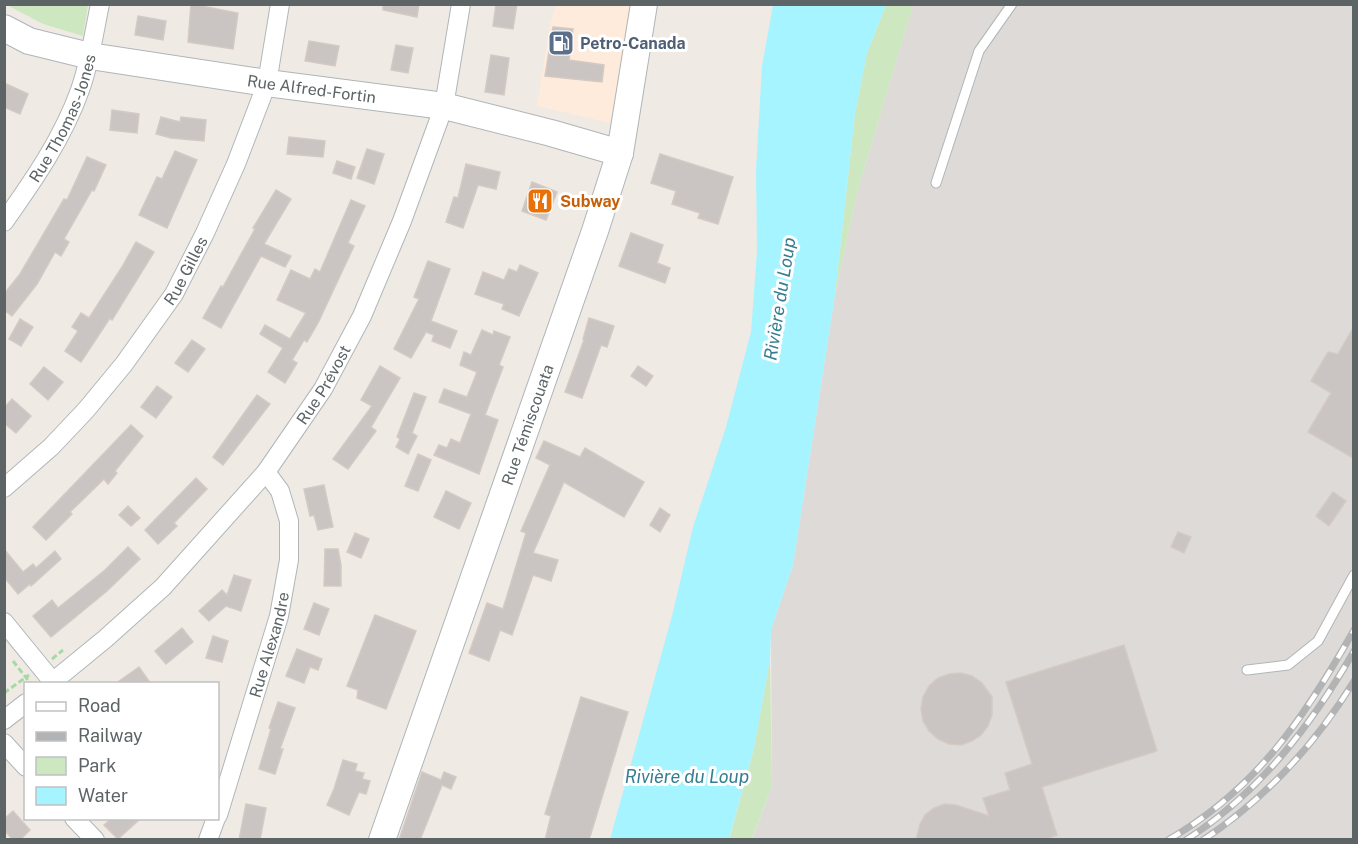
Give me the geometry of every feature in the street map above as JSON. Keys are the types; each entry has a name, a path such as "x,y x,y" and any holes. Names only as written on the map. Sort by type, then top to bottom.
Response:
{"main road":[{"name":"Rue Témiscouata","path":"382,840 595,231 620,153 644,4"},
{"name":"Rue Alfred-Fortin","path":"4,28 29,41 90,56 267,83 444,106 620,153"}],"street":[{"name":"Rue Thomas-Jones","path":"4,222 42,169 80,92 100,4"},
{"name":"Rue Gilles","path":"4,488 51,447 86,410 124,364 174,294 205,234 236,164 267,83 280,4"},
{"name":"Rue Prévost","path":"52,682 163,587 266,472 323,389 363,316 402,221 444,106 461,4"},
{"name":"Rue Alexandre","path":"219,811 279,616 289,560 289,521 280,491 266,472"},
{"path":"4,622 50,682"},
{"path":"4,720 24,705"},
{"path":"4,743 24,765"},
{"path":"75,820 95,840"},
{"name":"Rue Alexandre","path":"208,840 216,820"}],"lane":[{"path":"936,183 979,51 1011,4"},
{"path":"1247,670 1288,665 1318,641 1353,574"}],"path":[{"path":"12,659 29,682"}],"shaded area":[{"path":"556,5 632,5 611,123 537,106 550,25"},
{"path":"913,5 1353,5 1353,839 752,840 772,786 771,630 793,565 835,295 857,193"}],"green space":[{"path":"7,5 88,5 83,36 43,24"},
{"path":"886,5 913,5 857,193 835,295 855,113 867,53"},
{"path":"770,659 772,786 752,839 729,840 754,748"}],"water":[{"name":"Rivière du Loup","path":"773,5 886,5 867,53 855,113 835,295 793,565 771,630 770,659 754,748 729,839 610,839 672,616 693,527 726,427 751,332 757,251 756,170 762,66"}],"building":[{"path":"191,4 238,13 233,49 188,42"},
{"path":"383,4 419,4 417,17 383,10"},
{"path":"496,4 517,4 513,29 493,26"},
{"path":"138,16 166,21 163,40 135,35"},
{"name":"Petro-Canada","path":"553,27 573,29 569,60 604,65 602,82 545,76"},
{"path":"309,41 339,46 335,66 305,61"},
{"path":"396,45 413,48 408,73 391,70"},
{"path":"491,55 509,58 504,95 485,92"},
{"path":"4,83 28,94 20,114 4,107"},
{"path":"112,110 139,114 137,133 110,130"},
{"path":"161,117 180,122 181,117 206,120 204,141 156,134"},
{"path":"289,137 325,141 323,157 287,154"},
{"path":"367,149 384,154 374,184 357,178"},
{"path":"175,151 197,160 167,228 139,215 157,177 162,179"},
{"path":"660,154 733,177 718,224 698,218 700,213 672,204 676,191 651,183"},
{"path":"87,157 106,165 94,191 92,190 64,239 69,242 61,256 55,252 37,284 12,316 4,310 4,294 20,274 64,199 67,200"},
{"path":"337,161 355,167 351,179 333,173"},
{"path":"466,164 500,172 496,189 478,185 463,228 446,222 454,197 458,198"},
{"name":"Subway","path":"532,182 557,192 546,220 522,211"},
{"path":"276,190 291,199 264,244 291,256 285,267 261,256 221,328 203,318 221,286 223,287 255,229 253,228"},
{"path":"351,200 365,206 348,243 354,246 318,323 307,342 304,340 292,360 297,363 285,383 268,372 283,348 260,334 265,325 290,339 306,313 277,300 291,270 310,279 315,269 320,272"},
{"path":"631,233 663,245 657,263 670,268 665,283 619,266"},
{"path":"136,242 154,252 112,320 110,318 81,362 65,351 78,331 72,327 81,313 89,318"},
{"path":"428,261 450,269 431,321 457,331 450,348 432,341 434,335 426,332 411,358 394,349 419,299 414,297"},
{"path":"520,265 538,273 519,316 502,309 504,304 475,294 483,272 504,280 509,269 517,272"},
{"path":"589,318 614,326 607,347 601,345 582,398 565,392 584,340"},
{"path":"20,319 33,327 21,346 9,339"},
{"path":"1353,328 1353,458 1308,432 1331,393 1311,381 1328,352 1338,354"},
{"path":"482,330 493,335 494,331 510,337 499,365 503,367 485,415 498,420 479,474 434,455 439,445 447,448 451,439 460,443 471,414 439,402 444,389 467,397 477,372 460,365 464,352 471,355"},
{"path":"192,340 205,349 188,372 175,363"},
{"path":"380,366 400,378 371,427 376,431 348,469 333,459 372,406 361,400"},
{"path":"638,366 653,376 646,386 631,376"},
{"path":"44,367 63,382 48,400 30,384"},
{"path":"157,386 172,397 156,418 141,407"},
{"path":"414,393 426,397 412,433 417,436 408,454 396,447 400,439 397,437"},
{"path":"257,395 270,404 223,465 213,457"},
{"path":"12,399 31,416 16,433 4,423 4,408"},
{"path":"131,425 143,436 115,471 117,473 108,484 104,479 70,512 72,514 46,540 33,527"},
{"path":"544,441 580,457 585,448 644,482 624,517 564,482 533,553 558,560 551,581 533,575 512,635 500,630 489,661 469,653 487,603 503,609 526,533 521,531 550,465 536,458"},
{"path":"418,454 431,460 418,491 405,486"},
{"path":"196,478 207,489 174,523 177,526 158,544 145,530"},
{"path":"324,485 333,527 318,530 314,515 310,516 304,489"},
{"path":"446,491 471,503 459,529 434,517"},
{"path":"1333,492 1346,501 1329,526 1316,516"},
{"path":"128,506 140,518 131,526 119,515"},
{"path":"660,508 670,515 660,532 650,525"},
{"path":"1178,532 1191,537 1184,553 1171,547"},
{"path":"355,533 369,539 361,558 347,552"},
{"path":"128,547 140,559 107,591 51,637 33,616 52,600 58,608 105,570"},
{"path":"4,549 23,572 33,564 36,568 55,551 61,559 31,586 30,584 18,594 4,577"},
{"path":"325,549 338,549 341,586 324,586"},
{"path":"234,575 251,580 241,611 226,606 209,621 199,611 222,590 227,595"},
{"path":"314,603 329,609 319,635 304,629"},
{"path":"375,615 416,631 386,709 357,698 358,690 347,686"},
{"path":"182,628 193,642 166,664 155,651"},
{"path":"213,636 228,641 222,662 206,658"},
{"path":"1124,645 1157,751 1042,787 1057,835 1044,840 916,840 925,815 945,804 956,805 989,816 983,798 1010,790 1005,773 1032,764 1006,682"},
{"path":"297,649 322,659 318,670 310,667 304,683 286,676"},
{"path":"139,667 150,682 118,682"},
{"path":"961,673 972,676 982,683 992,697 992,715 981,735 961,745 949,744 938,739 923,721 921,709 923,697 929,686 938,678"},
{"path":"581,697 628,712 589,840 545,840 551,816 545,814"},
{"path":"278,702 295,708 280,749 283,749 275,774 259,769"},
{"path":"343,760 357,764 355,771 364,773 362,779 370,781 366,794 359,792 349,815 327,805"},
{"path":"422,772 441,780 444,772 456,777 451,789 442,785 420,840 399,840"},
{"path":"246,804 266,808 260,840 239,840"},
{"path":"13,811 30,830 20,840 13,840 4,830 4,819"},
{"path":"110,820 139,820 118,839 104,825"}],"railway":[{"path":"1168,840 1200,820 1253,774 1297,721 1354,630"},
{"path":"1186,840 1237,801 1282,756 1320,705 1354,651"},
{"path":"1203,840 1247,807 1287,769 1323,727 1354,681"}],"place":[{"name":"Petro-Canada","path":"561,43"},
{"name":"Subway","path":"540,201"}]}
